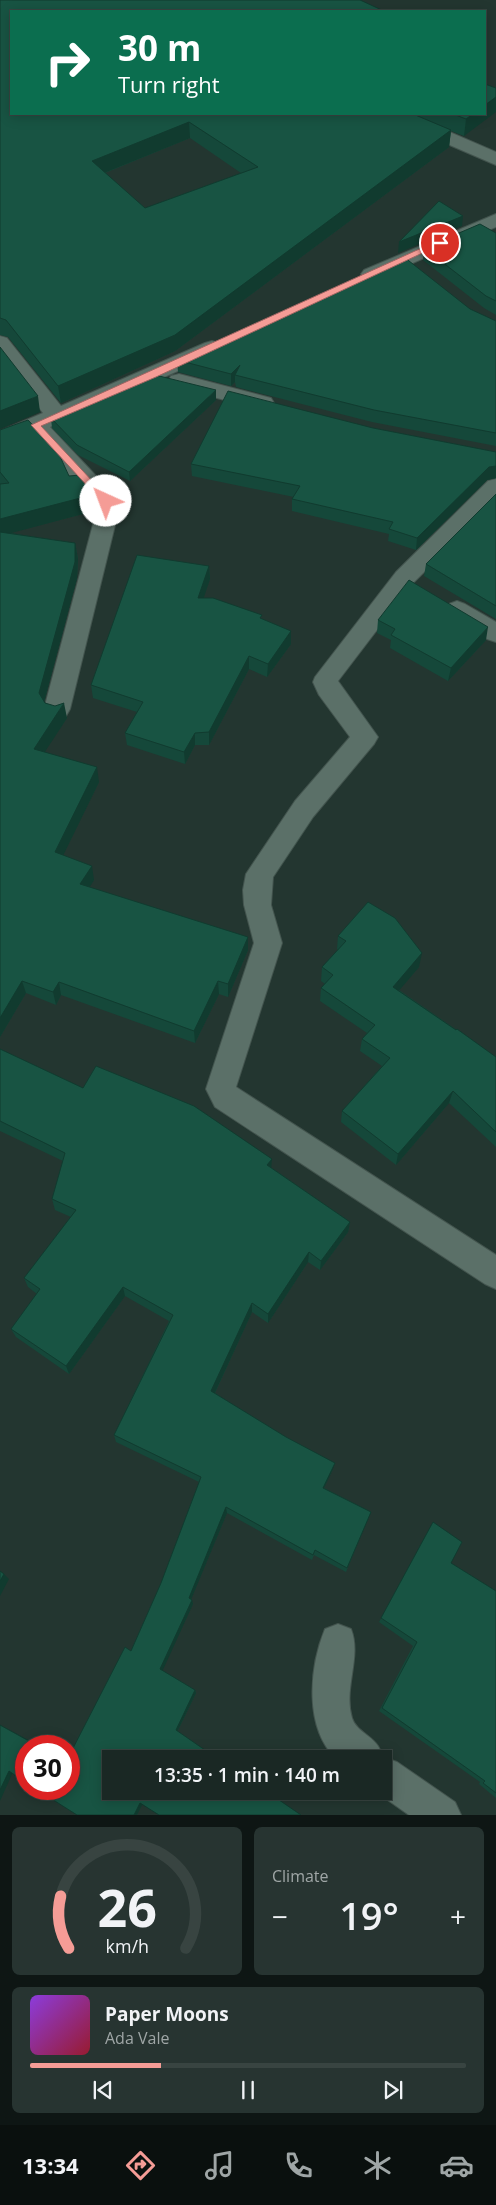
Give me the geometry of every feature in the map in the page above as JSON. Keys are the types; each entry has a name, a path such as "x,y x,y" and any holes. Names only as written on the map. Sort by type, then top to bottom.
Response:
{"street":[{"path":"395,115 496,159"},
{"path":"352,283 413,265 496,220"},
{"path":"0,439 153,375 230,339"},
{"path":"0,343 57,416"},
{"path":"153,375 286,409"},
{"path":"35,425 106,501 108,513 57,709"},
{"path":"496,487 421,588 327,677 325,682 328,688 365,737 304,809 260,874 256,886 257,899 260,915 266,928 268,943 222,1092 226,1097 496,1273"},
{"path":"421,588 496,633"},
{"path":"338,1642 331,1693 333,1717 337,1730 355,1750"},
{"path":"392,1781 442,1815"}],"building":[{"path":"0,0 360,0 382,10 10,10 10,115 415,115 451,130 175,335 58,386 6,320 0,318","holes":["189,122 258,167 145,208 92,161"]},
{"path":"486,84 496,88 496,97 486,104"},
{"path":"456,115 472,115 466,119"},
{"path":"439,201 463,216 399,242"},
{"path":"480,224 496,233 496,301 486,296 424,248"},
{"path":"404,257 470,309 496,321 496,433 374,410 235,375 240,365 231,374 177,360"},
{"path":"0,347 38,396 0,411"},
{"path":"151,374 216,390 129,472 77,445 51,418"},
{"path":"228,391 373,428 496,452 496,466 489,467 417,538 389,529 393,522 292,499 300,486 191,464"},
{"path":"28,420 58,452 69,476 80,475 91,488 92,495 0,519 0,484 9,483 0,472 0,430"},
{"path":"496,494 496,606 426,564"},
{"path":"0,532 75,543 75,562 39,693 45,703 55,706 64,703 34,749 97,767 55,852 92,866 80,884 248,937 228,984 218,981 194,1031 59,982 53,992 22,981 0,1018"},
{"path":"137,555 209,566 198,598 213,598 262,615 260,618 291,631 268,664 249,656 209,732 195,733 184,752 125,733 143,702 91,685"},
{"path":"409,580 488,627 451,668 391,635 395,629 378,620"},
{"path":"368,902 395,918 422,953 393,987 496,1057 496,1132 453,1091 398,1154 342,1111 390,1058 362,1039 375,1025 321,988 333,975 322,967 346,941 338,936"},
{"path":"0,1049 83,1088 96,1066 194,1106 272,1159 267,1165 350,1222 321,1261 309,1252 268,1314 252,1303 211,1391 286,1437 335,1463 323,1488 371,1512 347,1568 315,1550 313,1555 226,1507 189,1598 192,1600 160,1669 195,1690 176,1730 205,1750 102,1750 102,1800 279,1800 301,1815 159,1815 140,1803 134,1815 77,1815 53,1800 80,1800 80,1735 125,1647 131,1651 161,1583 201,1477 114,1435 173,1315 123,1287 66,1366 11,1329 40,1289 24,1278 76,1210 52,1199 65,1153 0,1121"},
{"path":"433,1522 462,1542 451,1563 496,1591 496,1793 483,1783 485,1781 382,1708 417,1642 381,1618"},
{"path":"0,1571 4,1574 0,1581"},
{"path":"0,1725 18,1735 15,1735 15,1775 9,1771 0,1790"}],"route":[{"path":"106,501 35,425 153,375 440,243"}]}
